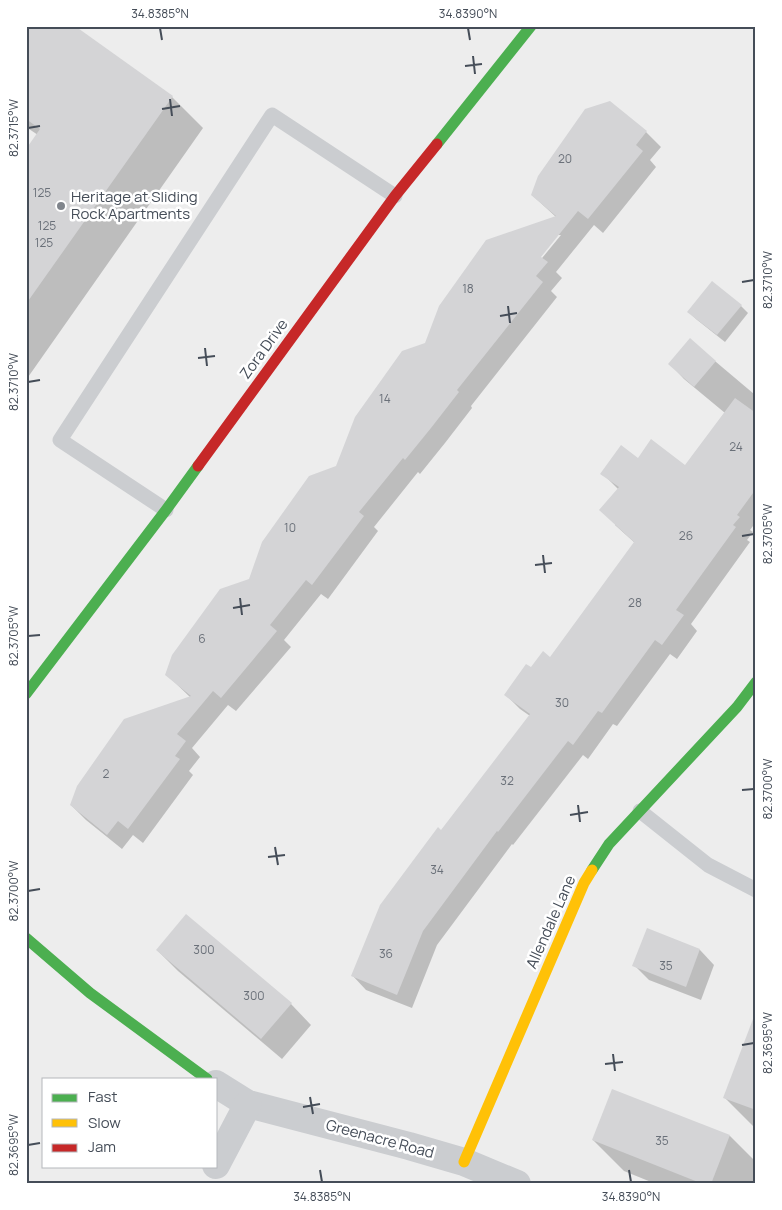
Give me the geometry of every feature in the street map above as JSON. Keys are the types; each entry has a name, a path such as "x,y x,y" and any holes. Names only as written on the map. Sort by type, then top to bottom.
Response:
{"street":[{"name":"Zora Drive","path":"26,694 166,510 395,196 531,26"},
{"name":"Allendale Lane","path":"464,1162 584,883 609,844 746,704 756,682"},
{"path":"26,938 90,993 206,1078"},
{"name":"Greenacre Road","path":"218,1085 248,1104 464,1162 517,1184"},
{"path":"218,1162 248,1104"},
{"path":"206,1184 215,1168"}],"lane":[{"path":"166,510 60,440 272,115 395,196"},
{"path":"640,811 708,865 756,890"}],"building":[{"name":"Heritage at Sliding Rock Apartments","path":"26,26 75,26 173,96 26,304 26,149 40,129 26,119"},
{"path":"610,101 647,131 636,145 643,151 588,219 578,211 541,257 548,262 536,276 543,282 457,390 459,392 431,428 405,460 403,458 359,512 364,516 312,585 306,580 270,625 277,631 221,698 213,691 177,734 186,741 175,756 180,759 128,829 118,821 107,835 70,805 77,786 124,719 191,696 165,675 172,655 220,589 249,579 262,542 309,476 336,466 355,417 402,351 425,343 439,306 486,240 556,216 531,195 538,176 585,109"},
{"path":"712,281 742,305 717,335 687,312"},
{"path":"690,338 716,361 694,387 668,364"},
{"path":"735,398 756,413 756,489 737,515 740,517 733,525 736,527 676,610 684,615 662,645 655,640 602,713 598,711 573,745 568,741 497,831 423,931 397,995 351,976 380,905 438,827 441,830 530,714 504,695 526,664 531,667 543,651 550,657 634,542 599,510 619,487 600,474 621,445 638,458 651,439 685,465"},
{"path":"186,914 292,1003 261,1039 156,950"},
{"path":"647,928 700,949 686,987 632,966"},
{"path":"753,1019 756,1020 756,1110 723,1098"},
{"path":"612,1089 730,1135 711,1184 703,1184 592,1140"}],"traffic: fast":[{"path":"437,144 531,26"},
{"path":"26,694 198,466"},
{"path":"592,870 609,844 737,707 756,682"},
{"path":"26,938 90,993 206,1078"}],"traffic: slow":[{"path":"464,1162 584,883 592,870"}],"traffic: jam":[{"path":"198,466 395,196 437,144"}],"place":[{"name":"Heritage at Sliding Rock Apartments","path":"61,206"}]}
